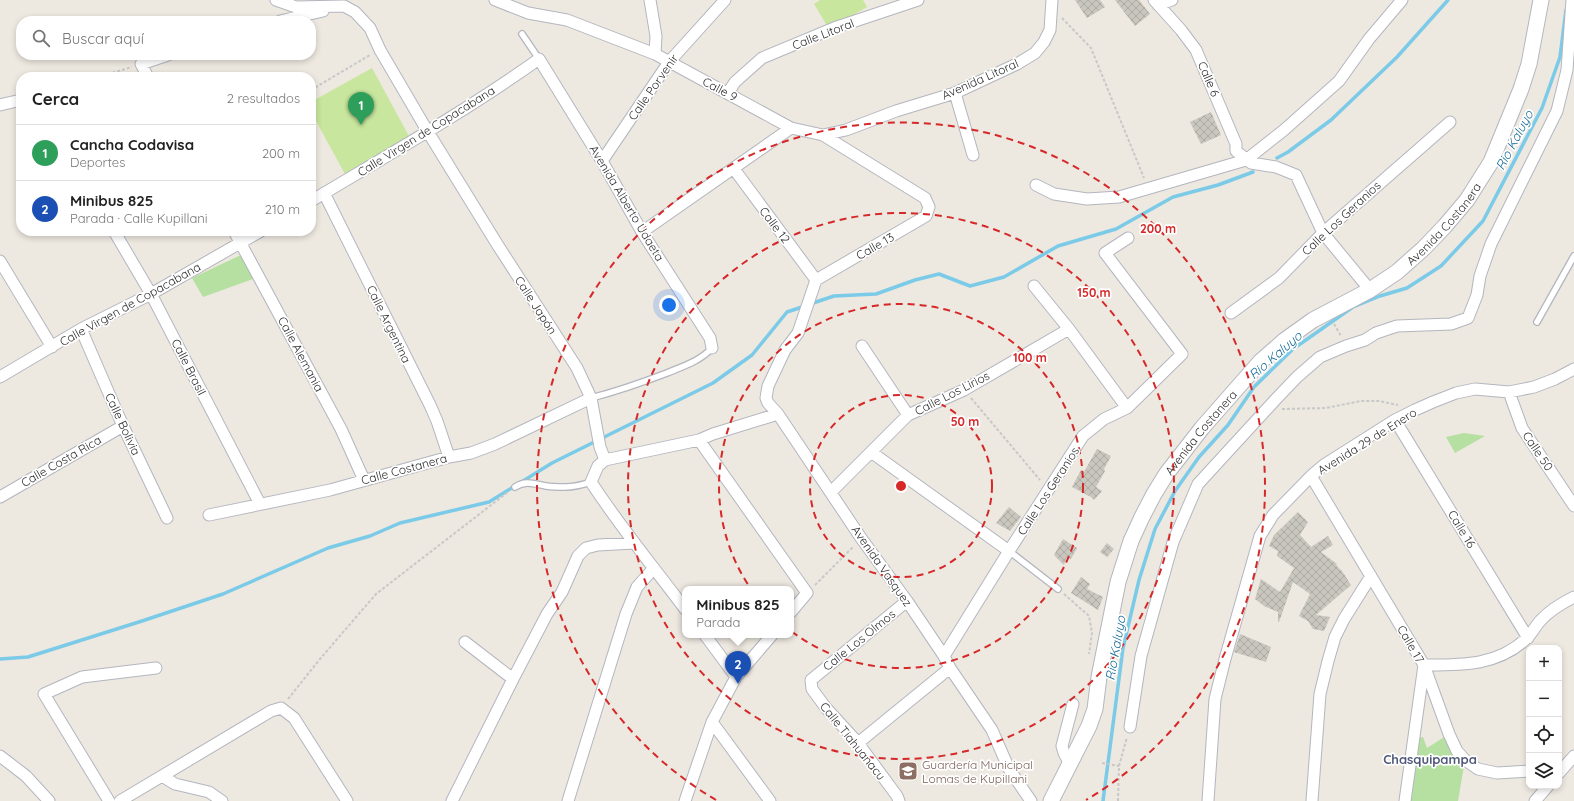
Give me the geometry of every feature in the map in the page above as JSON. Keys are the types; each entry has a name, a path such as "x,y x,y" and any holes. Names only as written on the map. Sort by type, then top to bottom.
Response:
{"main road":[{"name":"Avenida Costanera","path":"1051,801 1089,726 1095,709 1099,677 1118,582 1142,517 1167,473 1202,428 1239,384 1260,362 1285,340 1313,320 1370,290 1397,272 1446,226 1467,200 1491,162 1521,89 1529,64 1541,0"}],"street":[{"path":"276,0 296,7 344,6"},
{"name":"Calle 9","path":"495,0 528,13 567,20 655,54 728,92 792,128 823,135 924,198 929,207"},
{"path":"650,0 656,36 655,54"},
{"name":"Calle Porvenir","path":"602,161 668,62 725,0"},
{"name":"Calle Litoral","path":"728,92 735,82 762,58 834,28 918,0"},
{"path":"1156,3 1172,0"},
{"path":"1036,185 1054,194 1087,199 1119,197 1249,161 1339,81 1369,40 1402,0"},
{"path":"1130,727 1141,656 1173,542 1198,484 1267,409 1320,357 1365,340 1376,333 1397,326 1451,324 1468,318 1477,295 1480,276 1491,244 1557,111 1567,70 1572,0"},
{"name":"Calle 6","path":"1156,3 1181,30 1196,50 1236,144 1236,151 1249,161"},
{"path":"301,16 344,6"},
{"name":"Calle Japón","path":"344,6 355,12 370,28 380,50 428,132 497,244 577,368 592,402 600,447 605,460"},
{"name":"Avenida Litoral","path":"823,135 846,130 896,111 955,93 1017,64 1035,52 1044,42 1050,30 1051,6"},
{"name":"Calle Virgen de Copacabana","path":"316,198 428,132 539,59"},
{"name":"Avenida Alberto Udaeta","path":"539,59 602,161 642,232 710,338 712,348"},
{"path":"145,72 141,64 153,60"},
{"path":"955,93 973,155"},
{"path":"0,105 16,101"},
{"name":"Calle Los Geranios","path":"1230,313 1279,278 1323,233 1450,122"},
{"path":"642,232 792,128"},
{"path":"1249,161 1276,167 1296,175 1323,233 1370,290"},
{"name":"Calle 12","path":"734,169 816,280"},
{"name":"Calle Argentina","path":"324,193 430,405 449,457"},
{"name":"Calle 13","path":"816,280 926,216 929,207"},
{"name":"Calle Brasil","path":"117,236 151,294 260,504"},
{"name":"Calle Alemania","path":"237,236 341,429 364,480"},
{"name":"Calle Virgen de Copacabana","path":"0,377 81,329 151,294 253,236"},
{"name":"Calle Los Geranios","path":"944,656 1008,551 1083,436 1104,419 1127,408 1182,354 1105,253 1128,238"},
{"path":"0,261 52,347"},
{"name":"Avenida Vasquez","path":"816,280 798,333 785,350 768,386 766,398 768,403 778,414 944,656 950,668 992,730 1009,769 1031,801"},
{"path":"1034,286 1069,329 1127,408"},
{"name":"Calle Bolivia","path":"81,329 123,426 167,518"},
{"name":"Calle Los Lirios","path":"831,492 908,415 964,390 1069,329"},
{"path":"862,346 908,415"},
{"name":"Avenida 29 de Enero","path":"1208,801 1215,699 1226,652 1260,536 1272,515 1324,465 1395,420 1415,410 1456,393 1475,389 1509,392 1534,387 1555,379 1574,369"},
{"name":"Calle 50","path":"1509,392 1522,428 1574,506"},
{"name":"Calle Costanera","path":"209,515 330,490 449,457 470,453 495,444 592,402"},
{"path":"682,605 614,518 591,482 598,466 605,460 699,440 713,434 778,414"},
{"name":"Calle 16","path":"1395,420 1528,638"},
{"name":"Calle Costa Rica","path":"0,497 123,426"},
{"path":"699,440 807,593 794,608"},
{"path":"871,452 1008,551"},
{"name":"Calle 17","path":"1311,476 1424,665 1449,734 1457,751 1465,760 1478,769 1497,773 1526,772"},
{"path":"452,801 547,614 562,592 578,556 586,548 598,545 634,543"},
{"path":"568,801 626,614 637,587 654,568"},
{"path":"1312,801 1320,694 1328,660 1335,637 1344,619 1371,576"},
{"path":"1405,801 1424,665 1461,665 1487,661 1502,656 1517,648 1528,638 1541,620 1557,606 1574,597"},
{"name":"Calle Los Olmos","path":"811,680 907,601"},
{"path":"707,638 736,678"},
{"path":"686,801 712,722 736,678 769,638"},
{"path":"465,642 513,679"},
{"path":"109,801 44,694 82,677 156,668"},
{"path":"858,743 950,668"},
{"name":"Calle Tiahuanacu","path":"811,680 812,689 826,708 858,743 897,796 899,801"},
{"path":"1070,764 1062,746 1073,704"},
{"path":"120,801 272,711 282,708 294,718 347,801"},
{"path":"712,722 770,801"},
{"path":"0,756 26,776 49,801"},
{"path":"1562,762 1573,758"},
{"path":"1562,770 1573,758"},
{"path":"162,776 175,784 209,792 222,801"},
{"path":"1535,801 1545,789"}],"lane":[{"path":"522,34 539,59"},
{"path":"1537,322 1574,256"},
{"path":"592,402 694,362 706,355 712,348"},
{"path":"515,486 521,483 530,482 545,486 565,487 591,482"},
{"path":"1008,551 1058,589"}],"path":[{"path":"1051,6 1091,48 1148,188"},
{"path":"316,87 380,50"},
{"path":"115,72 141,64"},
{"path":"964,390 1049,490"},
{"path":"1267,409 1299,410 1326,408 1360,401 1379,401 1415,410"},
{"path":"282,708 320,659 376,594 515,486"},
{"path":"807,593 862,538"},
{"path":"1058,589 1089,616 1092,633 1089,652 1091,658"},
{"path":"1118,801 1118,766 1130,727"},
{"path":"1102,763 1118,766"}],"green space":[{"path":"820,0 863,0 867,7 829,29 814,4"},
{"path":"372,68 410,138 345,174 316,121 316,99"},
{"path":"241,255 253,279 203,297 192,278"},
{"path":"1464,433 1485,436 1455,453 1446,437"},
{"path":"1449,734 1465,760 1458,801 1408,801 1415,738 1423,737 1427,748"}],"building":[{"path":"1075,0 1100,0 1105,7 1087,18"},
{"path":"1115,0 1139,0 1150,14 1135,26"},
{"path":"1211,112 1221,135 1201,144 1190,122"},
{"path":"1097,449 1111,456 1096,487 1102,491 1094,500 1072,487 1081,470 1084,472"},
{"path":"1009,507 1021,517 1010,531 996,523"},
{"path":"1298,512 1308,522 1300,535 1311,547 1328,536 1333,545 1321,552 1337,564 1336,565 1351,585 1316,615 1330,617 1324,631 1313,629 1308,621 1299,616 1310,594 1293,582 1279,622 1278,612 1264,606 1255,599 1261,579 1280,592 1294,568 1277,556 1278,551 1269,546 1274,535"},
{"path":"1063,539 1077,548 1071,559 1067,557 1064,565 1054,555"},
{"path":"1107,543 1114,549 1107,557 1100,552"},
{"path":"1081,577 1090,584 1087,589 1103,597 1098,610 1071,593"},
{"path":"1240,634 1271,647 1266,662 1234,652"}],"waterway":[{"path":"1277,158 1288,152 1331,120 1397,57 1448,0"},
{"name":"Rio Kaluyo","path":"1103,801 1123,648 1139,580 1155,529 1175,491 1199,457 1228,425 1254,387 1293,349 1353,307 1380,296 1407,288 1441,266 1483,221 1542,108 1560,57 1566,10"},
{"path":"810,304 834,296 876,294 915,280 939,274 970,286 1004,277 1058,246 1116,229 1173,197 1218,185 1253,172"},
{"path":"0,659 28,657 142,621 223,594 328,548 370,536 400,523 489,502 552,463 713,383 752,355 787,312 805,306"}],"place":[{"name":"Cancha Codavisa","path":"361,125"},
{"name":"Minibus 825","path":"738,684"},
{"name":"Guardería Municipal Lomas de Kupillani","path":"908,771"}],"district":[{"name":"Chasquipampa","path":"1430,759"}]}
